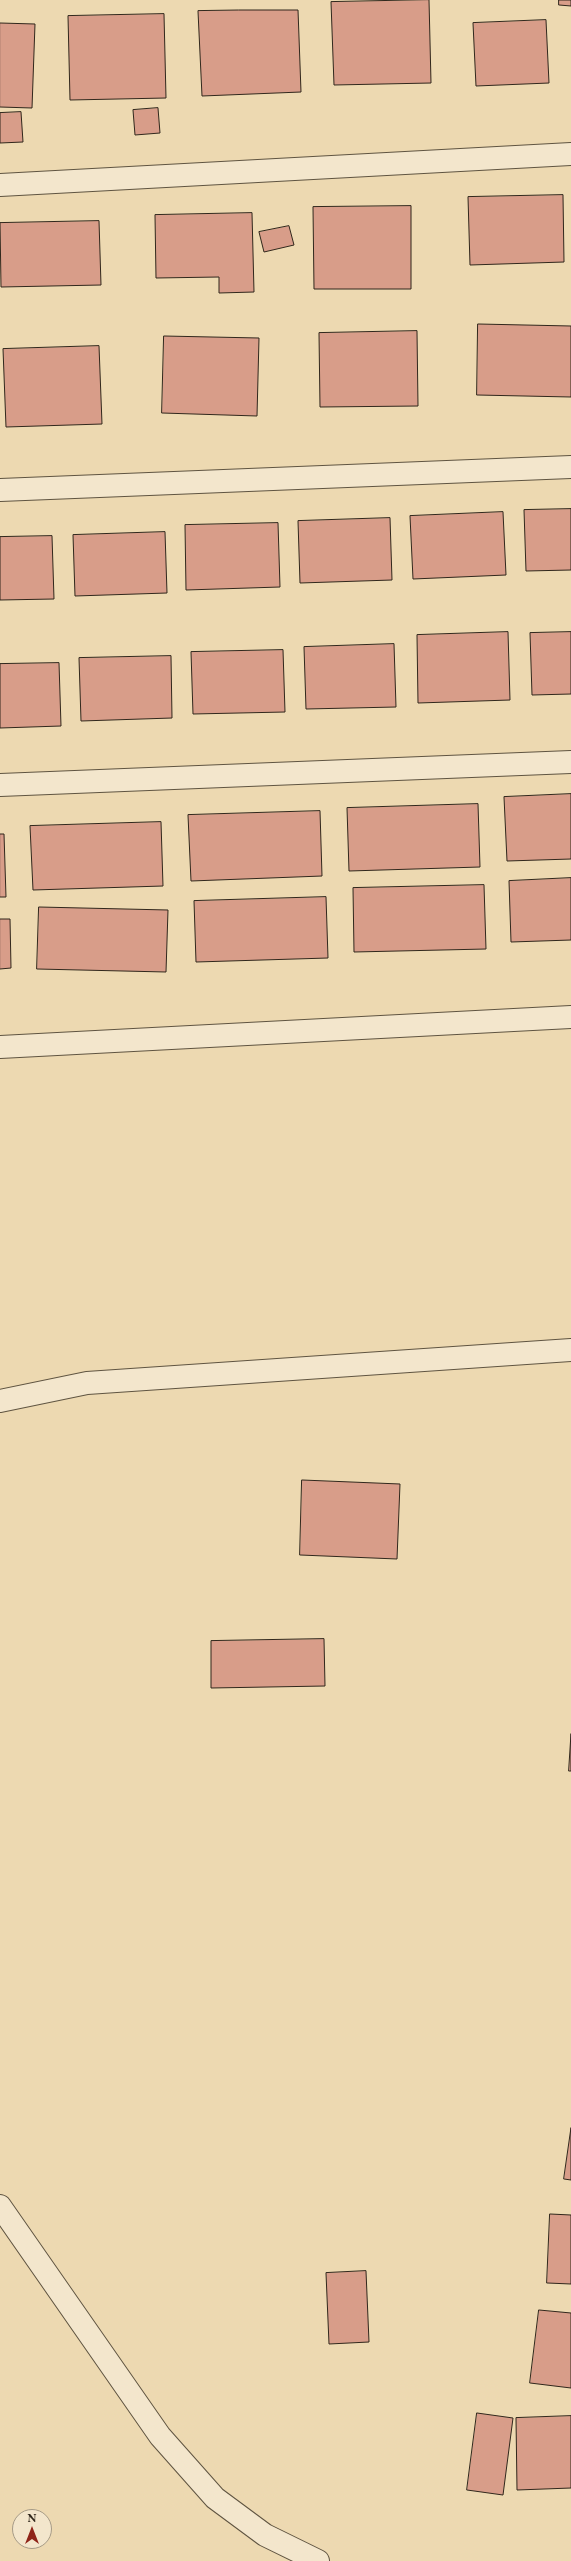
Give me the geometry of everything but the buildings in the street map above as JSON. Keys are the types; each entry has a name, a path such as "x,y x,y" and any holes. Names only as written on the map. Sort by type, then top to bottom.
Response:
{"street":[{"path":"0,185 571,154"},
{"path":"0,490 571,467"},
{"path":"0,785 571,762"},
{"path":"0,1047 571,1016"},
{"path":"0,1401 87,1384 571,1350"},
{"path":"0,2206 160,2436 215,2498 265,2535 318,2561"}]}
